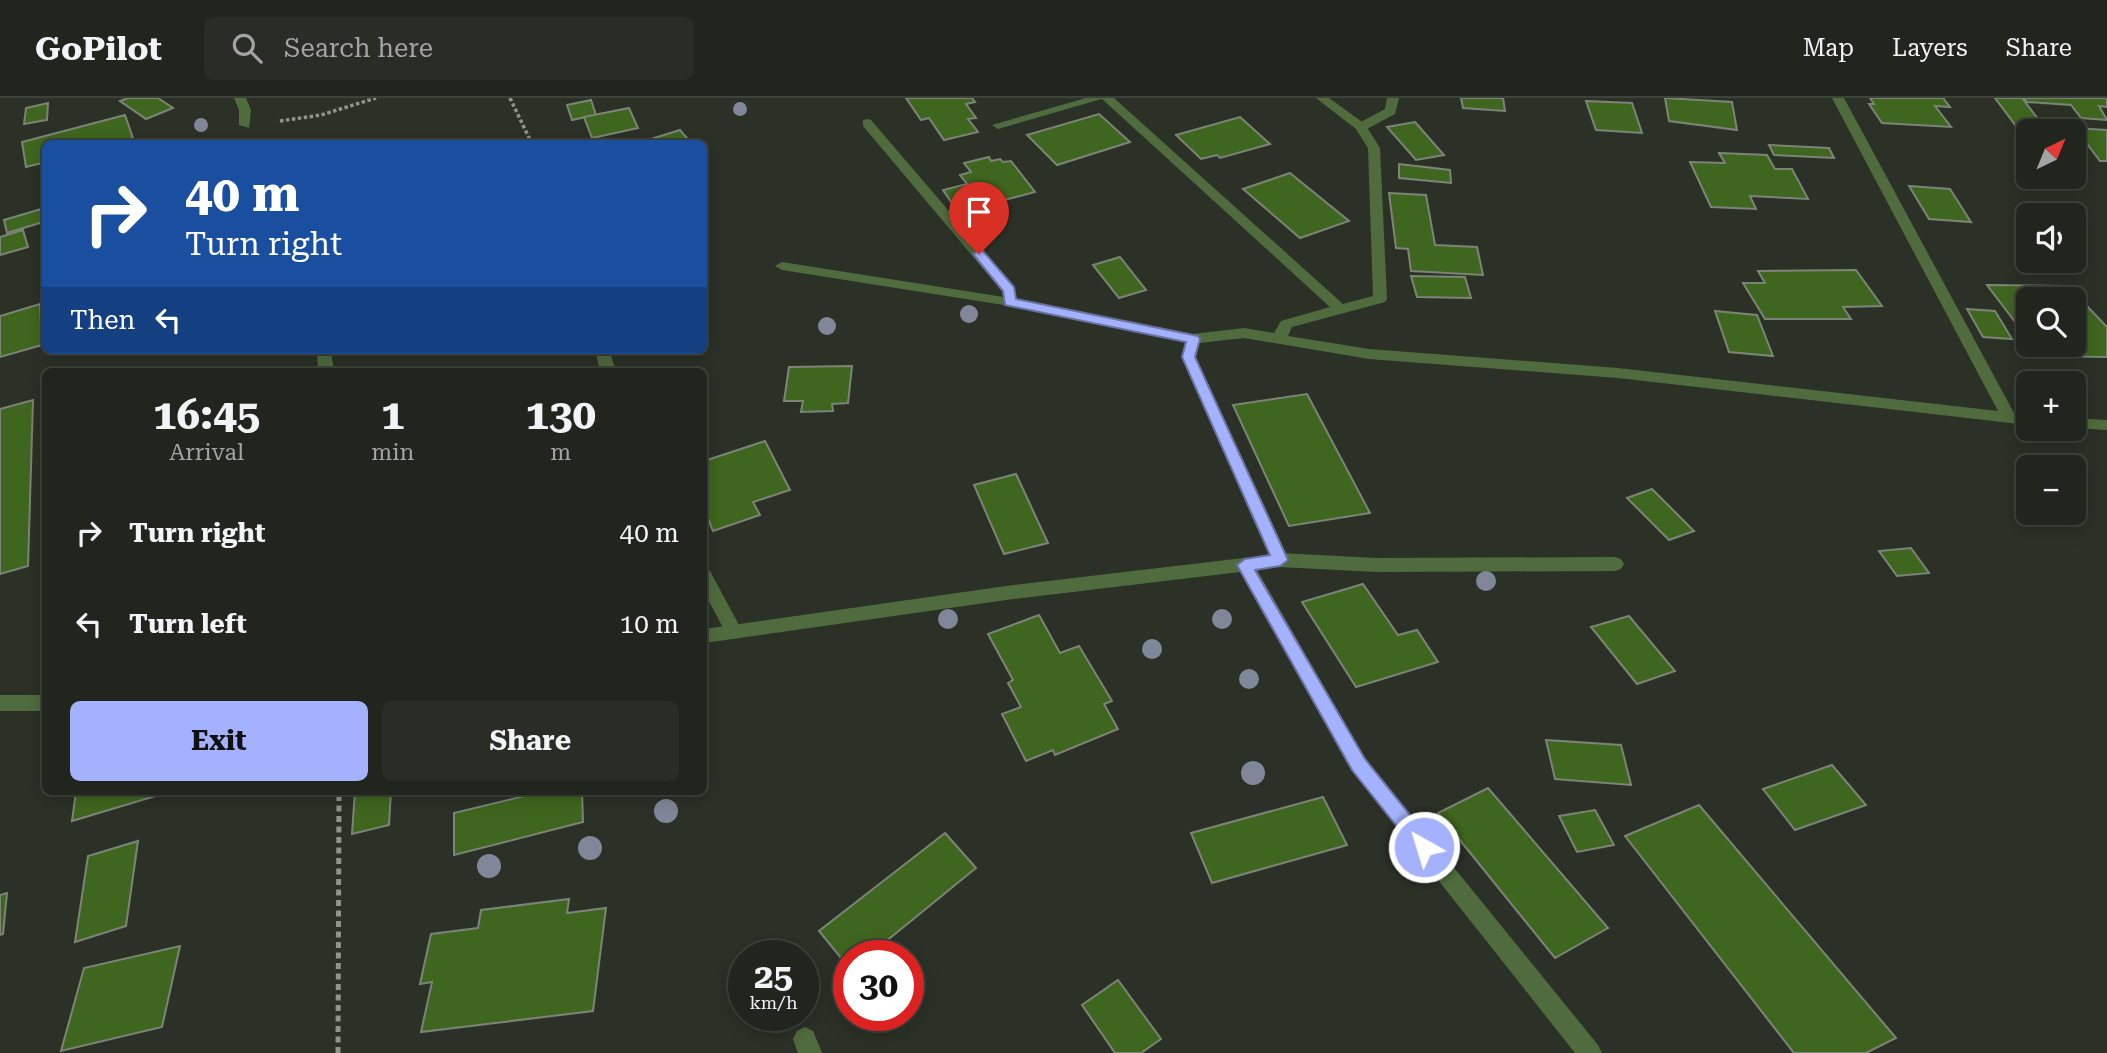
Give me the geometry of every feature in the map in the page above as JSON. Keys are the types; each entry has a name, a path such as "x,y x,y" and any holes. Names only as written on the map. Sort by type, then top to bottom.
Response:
{"street":[{"path":"240,98 245,110 245,125"},
{"path":"998,125 1099,98"},
{"path":"1107,98 1340,309"},
{"path":"1279,338 1286,324 1380,299 1374,148 1361,127 1322,98"},
{"path":"1361,127 1391,111 1393,98"},
{"path":"1838,98 2009,418"},
{"path":"867,123 1009,290 1010,302"},
{"path":"782,266 1010,302 1193,339 1244,333 1369,354 1618,373 2016,419"},
{"path":"1193,339 1189,357 1280,560"},
{"path":"2086,424 2107,425"},
{"path":"707,636 1006,593 1280,560 1376,565 1615,565"},
{"path":"1245,565 1358,764 1590,1053"},
{"path":"707,582 734,632"},
{"path":"0,704 42,703"}],"path":[{"path":"245,125 321,115 376,98"},
{"path":"510,98 530,140"},
{"path":"338,1053 339,795"}],"building":[{"path":"128,98 158,98 173,108 146,119 120,101"},
{"path":"906,98 972,98 975,102 966,104 976,118 968,119 978,132 944,140 929,118 921,120"},
{"path":"1461,98 1503,98 1505,111 1463,108"},
{"path":"1665,98 1732,102 1737,130 1669,121"},
{"path":"1870,98 1943,98 1950,107 1935,106 1951,127 1882,123 1869,104 1874,104"},
{"path":"1995,98 2022,98 2038,119 2016,119 2016,126"},
{"path":"2024,98 2107,98 2107,107 2099,106 2107,120 2081,118 2071,105 2027,102"},
{"path":"591,100 596,115 572,120 567,105"},
{"path":"1586,101 1632,103 1642,133 1596,130"},
{"path":"48,103 47,120 24,124 26,108"},
{"path":"629,108 638,128 592,138 584,117"},
{"path":"1099,114 1130,142 1057,165 1027,135"},
{"path":"125,115 133,138 42,140 42,163 26,167 22,142"},
{"path":"1240,117 1270,144 1220,158 1217,155 1201,159 1176,135"},
{"path":"1415,122 1444,155 1416,160 1387,127"},
{"path":"2086,129 2107,130 2107,161 2100,161 2086,143"},
{"path":"680,130 689,140 648,140"},
{"path":"1769,145 1829,148 1834,158 1774,155"},
{"path":"1719,153 1767,155 1775,169 1792,169 1808,199 1750,196 1756,209 1711,207 1690,162 1725,163"},
{"path":"989,157 991,161 1011,161 1035,192 958,212 943,190 967,184 960,175 971,172 964,163"},
{"path":"1399,164 1450,170 1451,183 1399,178"},
{"path":"1290,173 1349,221 1300,238 1243,189"},
{"path":"1909,186 1950,189 1971,222 1929,219"},
{"path":"1389,193 1426,195 1435,245 1477,247 1483,275 1411,271 1408,249 1396,248"},
{"path":"41,209 42,222 7,233 4,220"},
{"path":"23,230 28,247 0,255 0,237"},
{"path":"1120,257 1146,290 1119,298 1093,265"},
{"path":"1856,270 1882,306 1843,307 1851,319 1765,319 1743,283 1765,283 1758,271"},
{"path":"1411,276 1465,277 1471,298 1417,297"},
{"path":"1987,285 2065,287 2016,287 2016,323"},
{"path":"40,304 42,345 0,357 0,316"},
{"path":"2086,305 2107,327 2107,357 2086,357"},
{"path":"1967,309 1995,311 2012,339 1983,337"},
{"path":"1715,311 1757,315 1773,356 1729,352"},
{"path":"852,366 848,403 832,404 833,411 801,412 803,401 784,401 789,367"},
{"path":"1307,394 1370,513 1289,526 1233,405"},
{"path":"33,400 28,566 0,574 0,409"},
{"path":"765,441 790,490 753,502 760,515 713,531 707,516 707,460"},
{"path":"1016,474 1048,543 1004,554 974,485"},
{"path":"1652,489 1694,531 1669,540 1627,498"},
{"path":"1911,548 1929,573 1897,576 1879,551"},
{"path":"1363,584 1398,635 1417,630 1438,662 1356,687 1302,602"},
{"path":"1039,615 1060,653 1079,646 1112,701 1104,704 1118,729 1055,755 1053,750 1026,761 1002,714 1021,707 1008,683 1013,680 988,634"},
{"path":"1629,616 1675,671 1637,684 1591,627"},
{"path":"1546,740 1621,745 1631,785 1555,779"},
{"path":"1832,765 1866,805 1795,830 1763,789"},
{"path":"1488,788 1608,928 1555,958 1438,813"},
{"path":"75,795 159,795 72,821"},
{"path":"355,795 391,795 389,825 352,834"},
{"path":"528,795 582,795 583,822 454,855 454,813"},
{"path":"1323,797 1347,845 1212,883 1191,833"},
{"path":"1699,805 1896,1038 1866,1053 1794,1053 1625,836"},
{"path":"1595,810 1614,845 1577,852 1559,816"},
{"path":"945,833 976,868 888,940 833,940 833,948 819,931"},
{"path":"138,841 126,926 75,942 88,856"},
{"path":"7,893 3,934 0,935 0,895"},
{"path":"569,899 567,913 606,908 593,1011 421,1032 432,982 420,984 431,934 478,928 481,910"},
{"path":"180,946 162,1027 61,1051 84,968"},
{"path":"1118,980 1161,1039 1141,1053 1115,1053 1082,1005"}],"route":[{"path":"979,254 1009,290 1010,302 1193,339 1189,357 1280,560 1245,565 1358,764 1424,847"}]}
